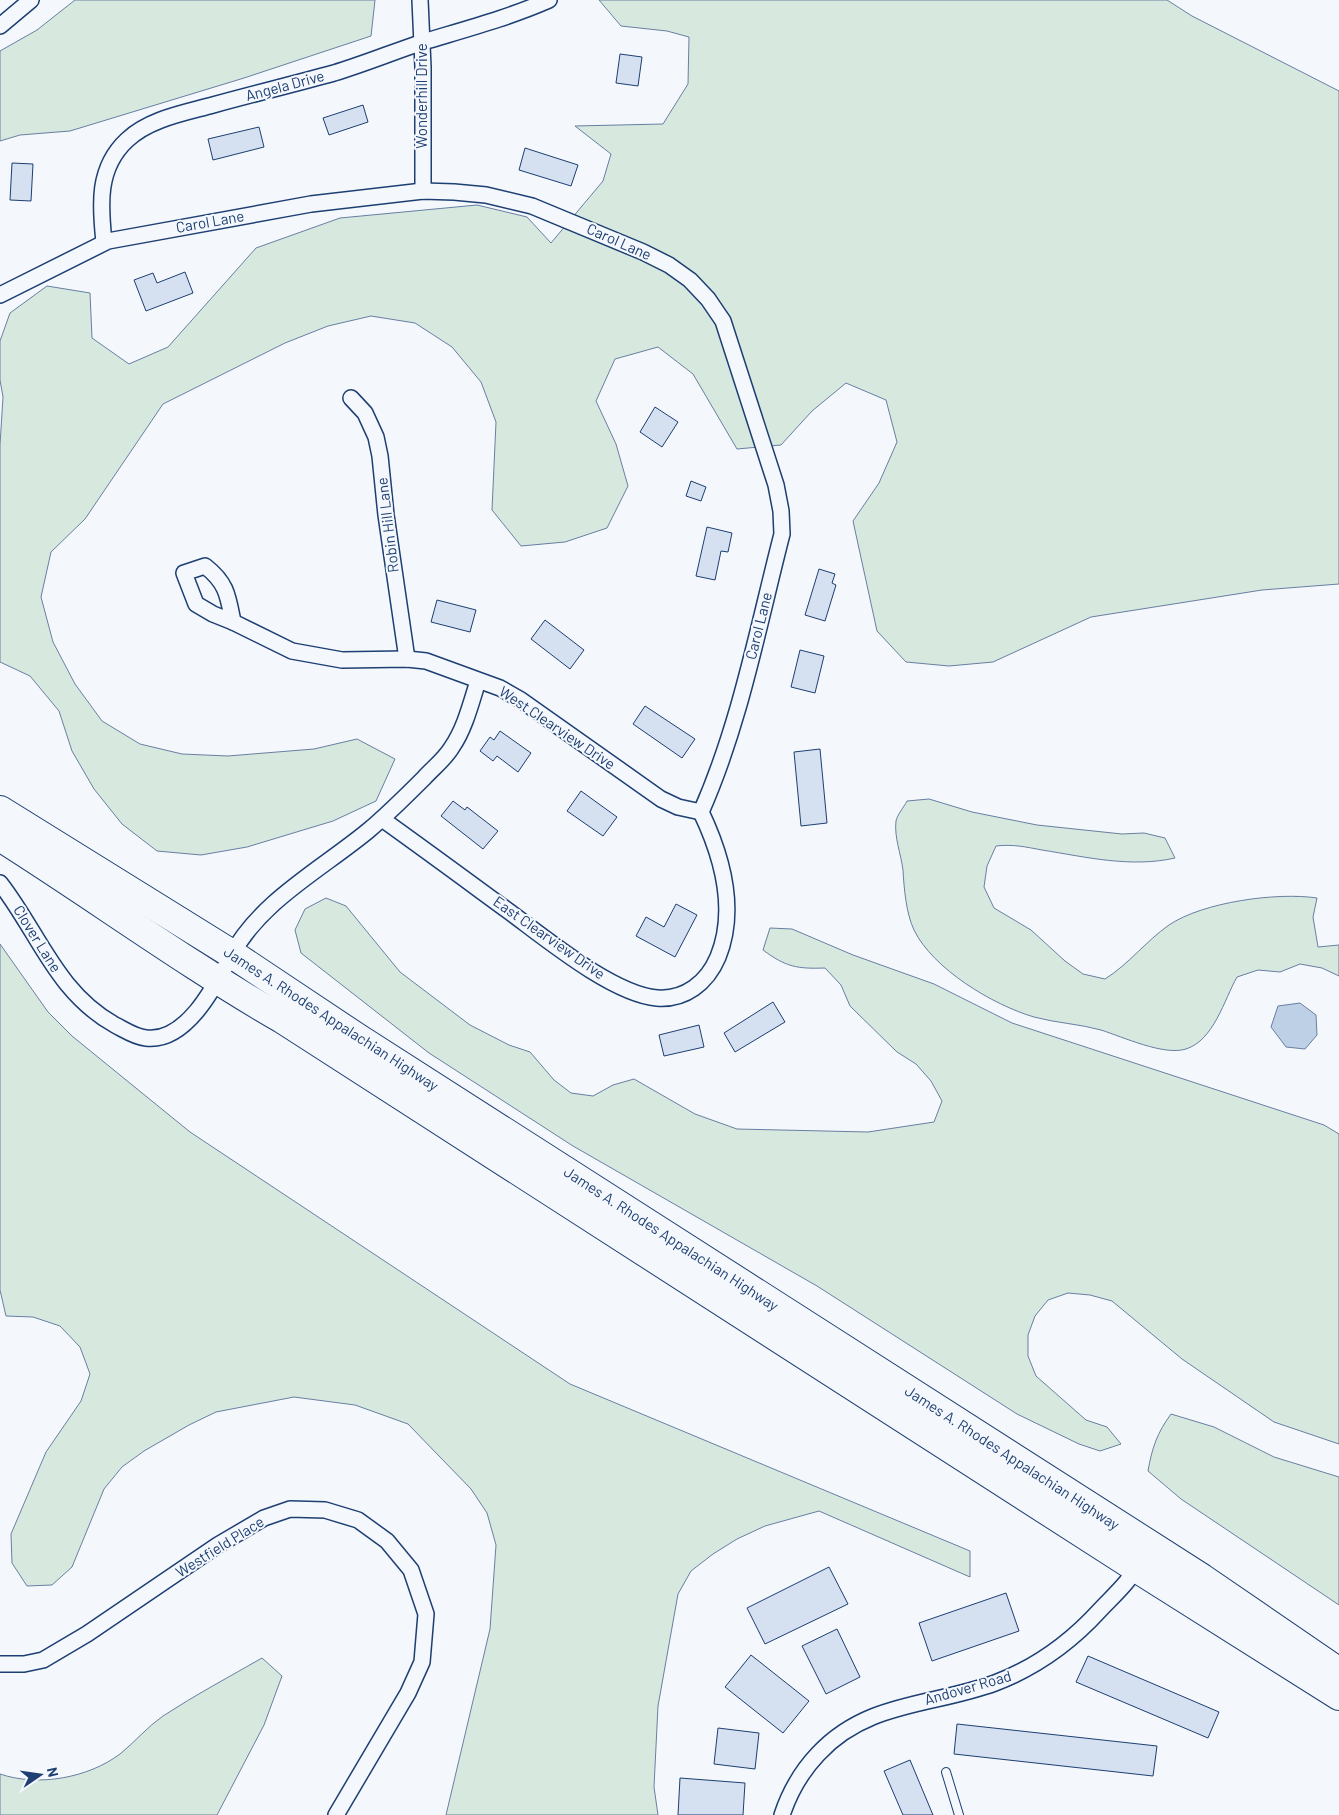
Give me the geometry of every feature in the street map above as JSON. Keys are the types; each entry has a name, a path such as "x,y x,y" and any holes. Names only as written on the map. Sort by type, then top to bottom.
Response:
{"highway":[{"name":"James A. Rhodes Appalachian Highway","path":"0,810 232,954 1141,1556 1339,1696"},
{"name":"James A. Rhodes Appalachian Highway","path":"0,837 76,885 218,982 282,1019 1141,1556 1209,1584 1339,1672"}],"street":[{"path":"0,26 31,0"},
{"name":"Wonderhill Drive","path":"420,0 423,42 423,192"},
{"name":"Angela Drive","path":"104,242 100,194 103,178 110,162 119,149 136,132 165,119 336,72 423,42 502,19 548,0"},
{"name":"Carol Lane","path":"0,295 104,242 166,229 311,204 423,192 486,195 555,214 643,252 669,265 690,280 708,299 723,322 776,485 781,511 782,534 739,702 711,789 701,812"},
{"name":"Robin Hill Lane","path":"351,398 365,413 376,437 407,659"},
{"path":"233,622 292,651 342,660 407,659 426,661 478,681"},
{"name":"West Clearview Drive","path":"232,954 252,925 278,901 382,818 452,749 463,725 478,681 500,688 521,700 661,799 678,807 701,812"},
{"name":"East Clearview Drive","path":"382,818 569,955 636,993 655,998 672,998 685,994 705,979 714,966 725,938 727,904 723,875 711,833 701,812"},
{"name":"Clover Lane","path":"0,883 15,902 48,961 68,987 95,1012 133,1035 156,1038 185,1025 218,982 232,954"},
{"name":"Westfield Place","path":"0,1664 24,1664 44,1660 264,1518 290,1509 325,1510 358,1520 388,1542 411,1570 426,1614 422,1662 408,1693 336,1815"},
{"name":"Andover Road","path":"782,1815 793,1785 801,1773 842,1731 867,1718 992,1684 1027,1670 1051,1656 1094,1616 1141,1556"}],"lane":[{"path":"946,1772 959,1815"}],"shaded area":[{"path":"75,0 375,0 371,36 244,78 70,131 20,135 0,141 0,51 37,30"},
{"path":"599,0 1167,0 1192,16 1339,91 1339,584 1262,590 1091,617 993,662 949,666 906,662 877,631 853,521 879,483 897,442 886,400 846,383 812,411 781,445 737,449 693,374 658,347 615,359 596,401 616,444 628,486 607,528 565,542 521,546 492,510 496,422 481,382 452,347 415,323 371,316 328,326 285,343 163,404 85,519 51,552 41,597 53,642 75,684 102,721 140,744 182,754 228,756 314,749 357,739 395,759 376,801 333,821 247,847 201,855 157,851 122,824 94,789 72,751 59,711 30,676 0,662 0,445 3,397 0,380 0,341 10,313 47,286 90,293 92,338 129,364 168,347 256,248 340,218 477,205 527,217 551,243 603,181 611,154 575,126 663,124 688,84 689,37 667,31 621,26"},
{"path":"929,799 972,812 1037,825 1122,834 1144,833 1165,838 1175,858 1142,862 1092,858 1019,846 996,846 987,866 984,887 994,908 1031,930 1065,961 1083,974 1105,979 1169,925 1201,910 1262,898 1301,896 1317,898 1313,917 1318,947 1339,945 1339,976 1322,968 1300,964 1280,972 1258,970 1237,977 1217,1018 1204,1037 1186,1049 1177,1050 1155,1048 1101,1030 1034,1017 1001,1004 966,984 935,958 914,930 909,916 896,833 896,821 907,801"},
{"path":"326,898 346,906 400,972 470,1025 509,1045 530,1052 554,1080 571,1093 593,1096 613,1085 634,1079 695,1114 737,1129 868,1132 934,1122 942,1101 931,1081 916,1064 897,1052 850,1006 841,985 825,968 792,966 778,960 763,950 770,928 792,929 853,955 934,984 1012,1023 1324,1125 1339,1134 1339,1444 1274,1422 1182,1359 1112,1301 1090,1295 1068,1293 1048,1300 1035,1316 1028,1335 1028,1356 1036,1376 1086,1420 1107,1427 1121,1444 1100,1451 1079,1444 1017,1414 817,1286 573,1146 429,1053 301,953 295,930 305,909"},
{"path":"0,944 48,1012 72,1036 190,1132 570,1384 970,1551 970,1577 819,1511 765,1526 737,1539 713,1554 691,1571 678,1594 658,1706 654,1787 658,1815 446,1815 490,1629 496,1545 487,1513 471,1489 408,1424 355,1405 294,1397 216,1412 144,1451 122,1467 104,1489 72,1567 52,1585 27,1586 12,1563 11,1534 46,1452 81,1401 90,1374 80,1347 60,1326 33,1317 6,1316 0,1290"},
{"path":"1171,1414 1214,1427 1274,1457 1339,1477 1339,1605 1181,1499 1148,1471 1156,1441"},
{"path":"262,1658 282,1676 264,1725 217,1815 0,1815 0,1774 30,1780 46,1780 62,1778 93,1769 120,1754 163,1716"}],"water":[{"path":"1300,1003 1316,1015 1317,1035 1305,1049 1286,1047 1271,1027 1278,1006"}],"building":[{"path":"620,54 642,57 638,86 616,83"},
{"path":"363,105 368,122 329,135 323,118"},
{"path":"259,127 264,147 213,160 208,139"},
{"path":"525,148 578,165 571,186 519,170"},
{"path":"12,163 33,164 31,201 10,200"},
{"path":"185,272 193,293 146,311 134,280 153,273 157,283"},
{"path":"655,407 678,422 662,447 640,432"},
{"path":"691,481 706,487 701,501 686,496"},
{"path":"707,527 732,533 728,552 721,551 715,580 696,576"},
{"path":"819,569 835,574 832,583 836,585 825,621 805,615"},
{"path":"437,600 476,610 470,632 431,622"},
{"path":"545,620 584,650 570,669 531,639"},
{"path":"800,650 824,656 815,693 791,687"},
{"path":"645,706 695,739 682,758 633,724"},
{"path":"500,731 531,753 518,772 497,756 493,761 480,751 490,737 494,740"},
{"path":"820,749 827,823 801,826 794,752"},
{"path":"581,791 617,817 603,836 567,811"},
{"path":"453,801 465,810 467,807 498,831 483,849 441,816"},
{"path":"676,904 697,915 675,957 636,936 646,917 664,927"},
{"path":"773,1002 785,1022 735,1052 724,1033"},
{"path":"699,1025 704,1047 664,1056 659,1035"},
{"path":"829,1567 848,1604 765,1644 747,1608"},
{"path":"1006,1593 1019,1631 932,1661 919,1623"},
{"path":"837,1629 860,1677 826,1694 802,1646"},
{"path":"751,1655 809,1701 783,1733 725,1687"},
{"path":"1088,1656 1219,1712 1208,1738 1076,1682"},
{"path":"957,1724 1157,1746 1153,1776 954,1754"},
{"path":"718,1728 759,1733 755,1769 714,1764"},
{"path":"910,1760 933,1815 903,1815 884,1771"},
{"path":"680,1778 745,1783 743,1815 678,1815"}]}
